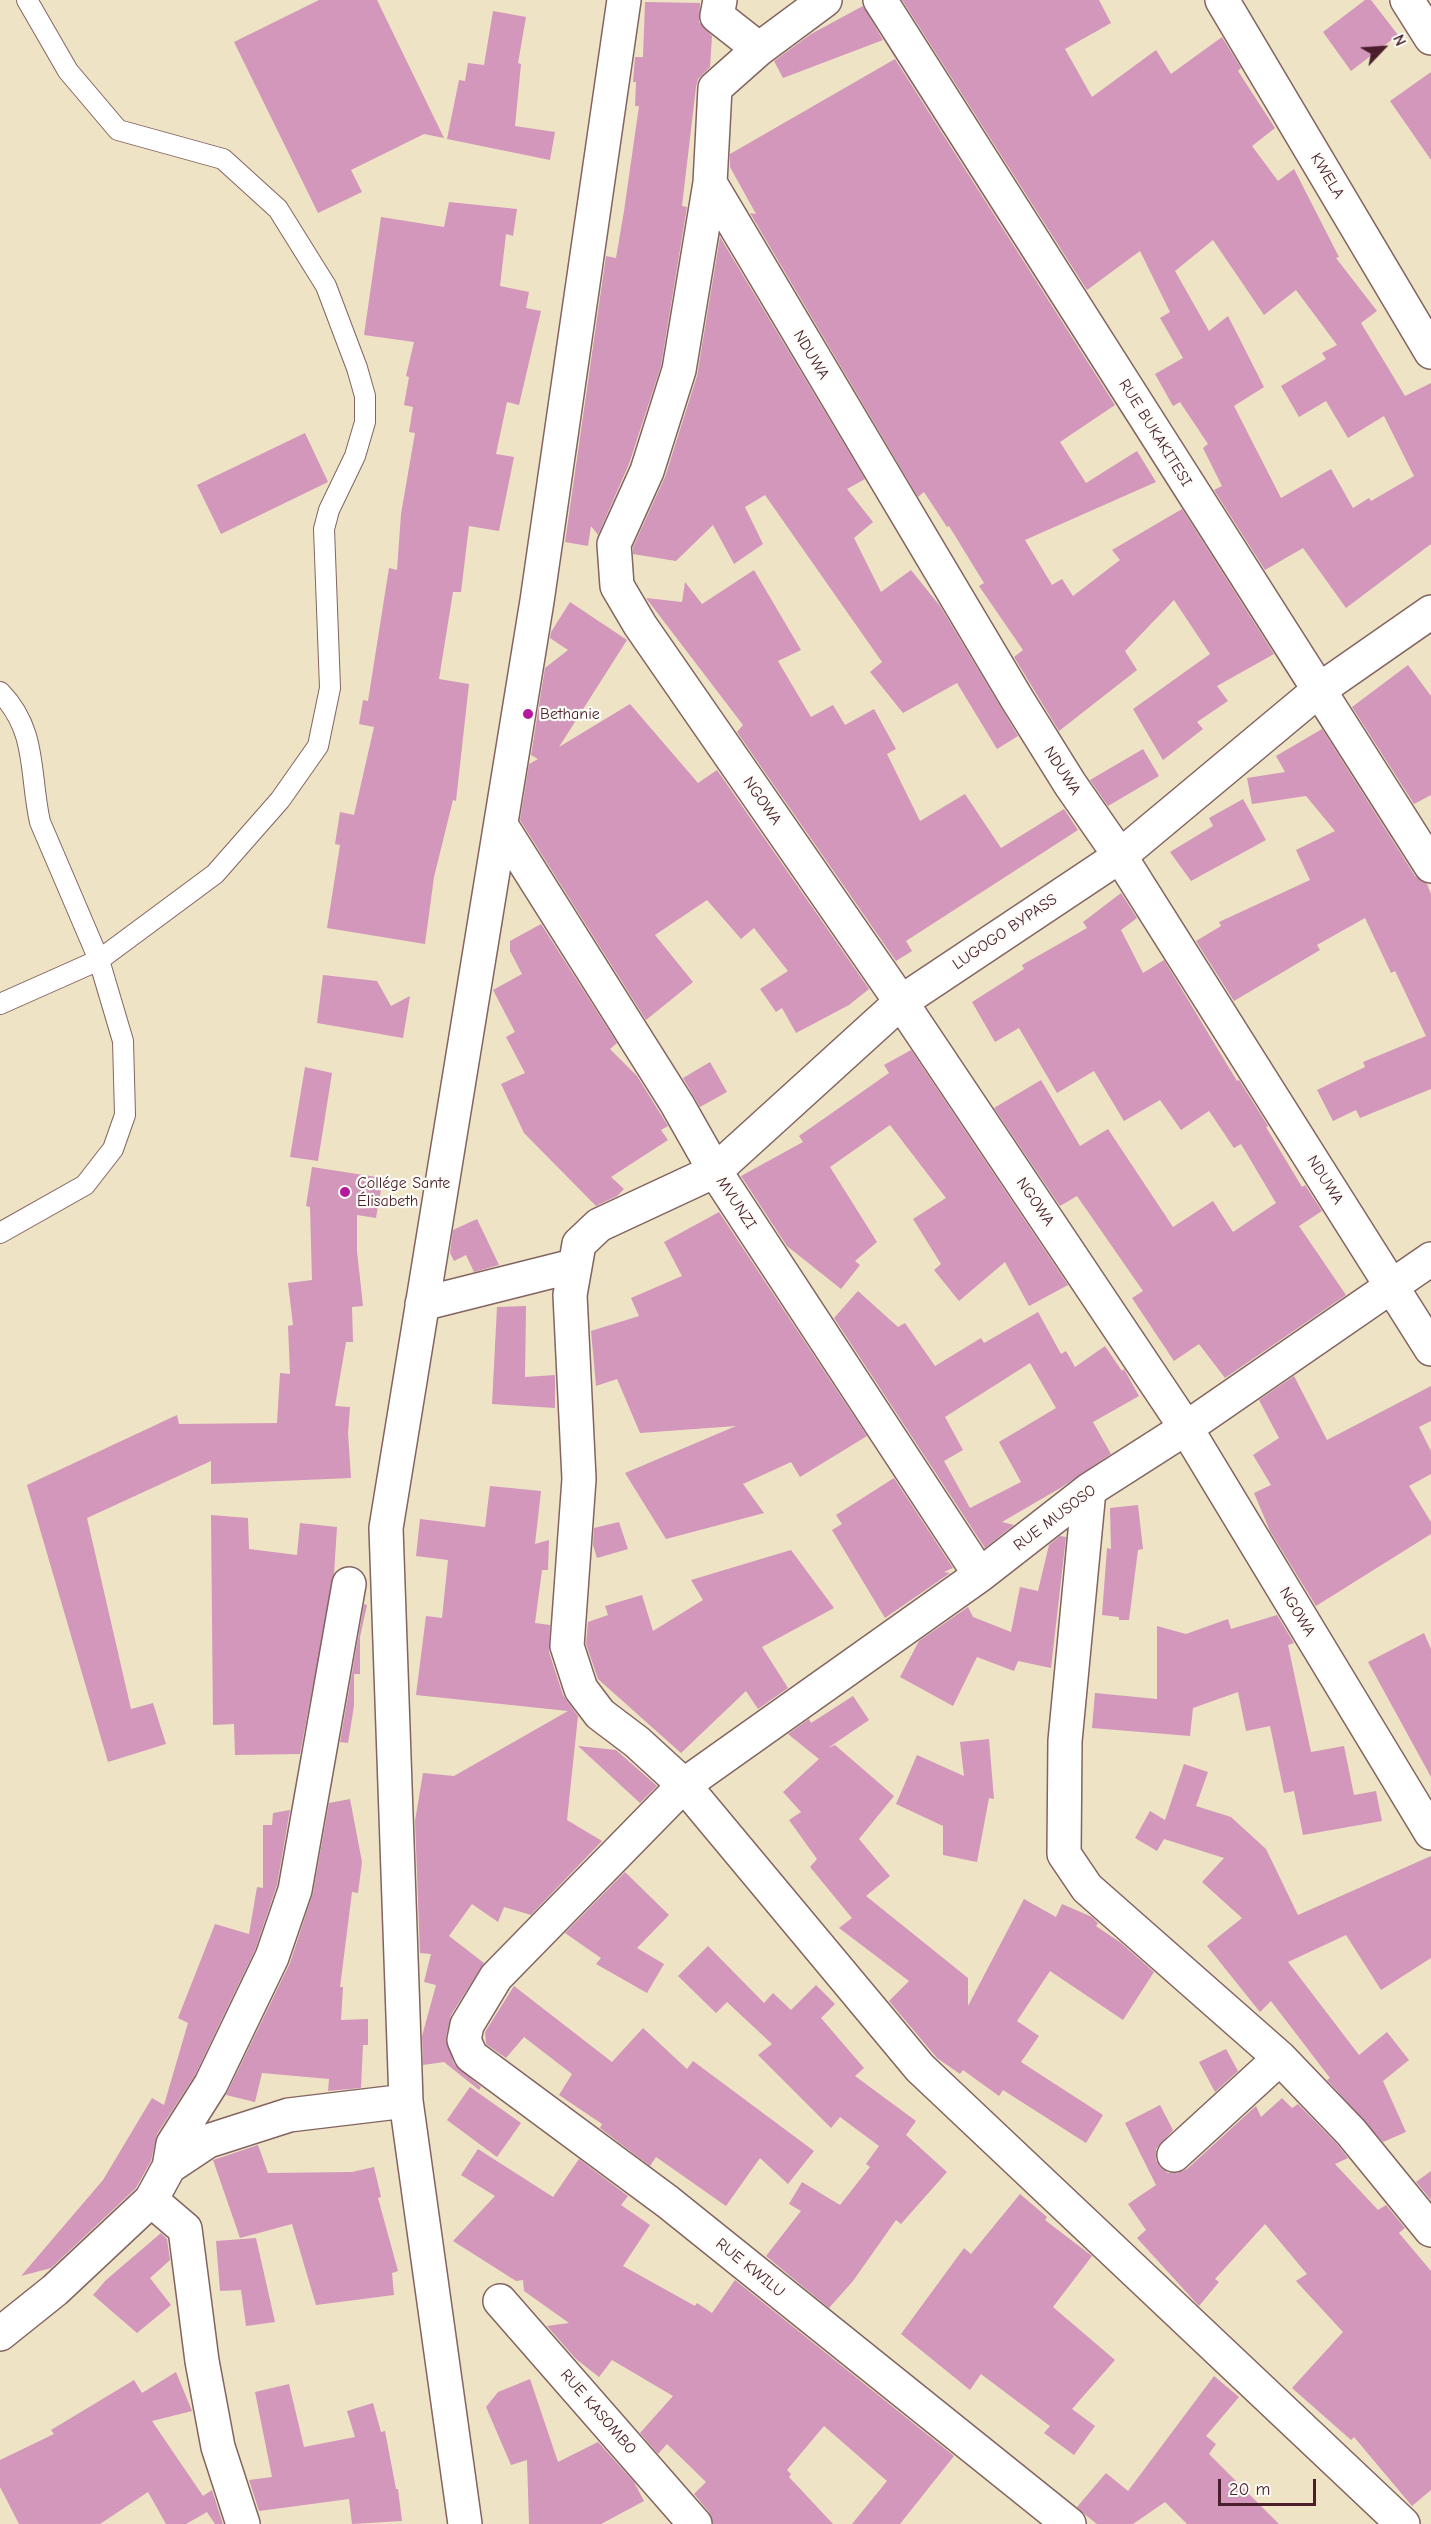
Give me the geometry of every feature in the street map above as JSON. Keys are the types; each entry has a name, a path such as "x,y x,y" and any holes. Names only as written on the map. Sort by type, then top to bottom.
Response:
{"street":[{"path":"465,2524 406,2101 386,1528 539,589 624,0"},
{"path":"720,0 717,16 759,49"},
{"path":"710,183 715,88 759,49 825,0"},
{"name":"RUE BUKAKITESI","path":"880,0 1431,866"},
{"name":"KWELA","path":"1222,0 1431,352"},
{"path":"1407,0 1431,38"},
{"name":"NGOWA","path":"710,183 680,370 647,471 614,544 617,586 647,635 901,1002 1186,1428 1431,1833"},
{"name":"NDUWA","path":"710,183 1017,699 1070,784 1120,856 1431,1349"},
{"name":"LUGOGO BYPASS","path":"576,1255 599,1225 715,1171 901,1002 1120,856 1319,690 1431,612"},
{"name":"MVUNZI","path":"501,825 677,1104 715,1171 980,1575"},
{"path":"422,1304 576,1255 570,1295 579,1479 567,1646 581,1689 600,1714 637,1742 684,1785 920,2068 1403,2524"},
{"name":"RUE MUSOSO","path":"684,1785 980,1575 1089,1490 1186,1428 1431,1259"},
{"path":"1089,1490 1065,1741 1064,1854 1087,1888 1280,2058 1350,2132 1431,2230"},
{"path":"0,2334 55,2290 151,2200 169,2167 173,2144 211,2084 272,1957 295,1890 349,1584"},
{"name":"RUE KWILU","path":"684,1785 496,1977 467,2025 464,2040 471,2056 668,2202 1069,2524"},
{"path":"1174,2155 1280,2058"},
{"path":"169,2167 208,2141 289,2115 406,2101"},
{"path":"151,2200 185,2229 202,2361 218,2447 243,2524"},
{"name":"RUE KASOMBO","path":"500,2301 695,2524"}],"lane":[{"path":"0,1004 99,960 215,874 280,800 318,746 330,688 324,530 329,510 355,456 365,422 365,396 326,286 278,209 223,159 118,130 68,71 27,0"},
{"path":"0,692 21,718 31,747 35,802 40,822 99,960 123,1041 126,1115 113,1149 85,1185 0,1233"}],"building":[{"path":"319,0 377,0 444,138 424,134 351,170 362,192 318,213 234,42"},
{"path":"902,0 1099,0 1111,23 1065,49 1092,97 1156,50 1171,74 1222,37 1241,68 1238,71 1275,128 1252,146 1278,181 1294,169 1339,257 1336,258 1377,311 1361,323 1405,396 1431,383 1431,544 1346,608 1303,548 1265,570 1214,490 1222,486 1203,448 1208,444 1180,402 1173,406 1155,374 1183,358 1160,318 1170,312 1140,251 1087,290","holes":["1213,240 1264,315 1296,290 1337,345 1322,353 1326,359 1281,386 1299,417 1326,401 1348,438 1384,416 1414,476 1371,501 1369,498 1353,508 1331,469 1281,498 1234,406 1264,387 1228,316 1209,331 1175,271"]},
{"path":"1365,0 1371,0 1398,35 1351,71 1323,32"},
{"path":"645,2 700,3 699,22 712,36 710,67 698,79 696,87 682,206 687,207 661,366 629,464 598,535 591,526 588,546 565,542 606,256 616,258 624,211 639,106 635,106 636,82 633,82 635,57 643,57"},
{"path":"863,6 883,40 783,78 774,61 811,34"},
{"path":"493,11 526,17 518,63 521,64 515,126 555,132 550,160 447,139 459,80 465,81 468,63 484,65"},
{"path":"895,59 1115,405 1060,442 1086,483 1137,451 1156,482 1025,540 1052,585 1062,579 1073,596 1120,560 1112,550 1182,509 1274,654 1217,686 1228,701 1197,722 1203,729 1163,760 1133,709 1210,654 1174,600 1125,651 1137,670 1059,731 1014,657 1023,650 979,586 984,583 949,526 947,527 924,492 918,497 750,213 756,214 730,167 730,154"},
{"path":"1431,72 1431,160 1390,101"},
{"path":"449,202 517,209 513,236 506,234 500,286 529,292 526,308 541,311 519,405 507,402 496,454 514,457 499,531 469,526 461,592 453,592 439,679 469,684 456,801 453,800 434,877 425,944 327,928 340,845 335,844 340,812 354,815 374,727 359,724 363,700 368,701 389,568 397,570 401,514 415,433 409,432 413,407 404,405 409,377 406,376 414,342 364,335 381,217 444,227"},
{"path":"720,237 865,479 847,489 873,522 854,538 881,592 911,570 940,606 1018,736 997,749 957,683 903,713 870,672 882,662 765,495 745,507 763,544 734,564 713,525 676,561 633,554 633,547 665,477 697,376"},
{"path":"305,433 328,482 221,534 197,485"},
{"path":"754,570 801,650 778,661 811,717 833,705 845,725 874,709 896,749 887,754 920,821 965,794 1001,848 1064,809 1078,830 906,941 912,951 896,961 737,732 743,725 646,598 682,602 685,582 702,604"},
{"path":"570,602 627,640 559,747 630,704 698,783 717,770 869,989 849,1005 796,1033 782,1008 776,1012 760,989 788,971 754,928 741,939 707,900 655,935 693,982 646,1020 520,820 529,764 538,759 531,755 545,668 568,650 550,638 551,632"},
{"path":"1408,665 1431,696 1431,795 1414,804 1352,707"},
{"path":"1322,729 1415,876 1427,884 1431,894 1431,1089 1360,1118 1356,1110 1333,1121 1317,1090 1365,1067 1363,1062 1426,1036 1395,971 1391,973 1365,918 1317,945 1320,950 1234,1001 1196,941 1221,926 1219,922 1310,880 1296,850 1335,831 1306,796 1252,804 1247,778 1285,772 1276,756"},
{"path":"1143,749 1159,776 1108,806 1090,780"},
{"path":"1243,799 1266,840 1191,881 1170,852 1213,826 1209,818"},
{"path":"1121,893 1137,918 1121,930 1143,973 1164,960 1237,1081 1239,1080 1268,1126 1266,1127 1302,1187 1305,1185 1322,1211 1299,1226 1346,1295 1225,1378 1199,1344 1174,1361 1132,1298 1143,1291 1077,1196 1060,1206 994,1108 1041,1080 1080,1146 1108,1129 1173,1227 1213,1201 1233,1232 1276,1203 1241,1144 1234,1148 1209,1111 1181,1130 1160,1100 1124,1121 1094,1071 1057,1093 1019,1028 995,1042 972,1002 1024,969 1022,965 1087,928 1083,922"},
{"path":"541,924 617,1043 610,1049 637,1076 668,1126 661,1130 668,1140 611,1177 624,1189 617,1196 596,1206 524,1133 501,1084 525,1073 506,1037 515,1032 493,990 522,974 510,951 510,941"},
{"path":"323,975 377,981 391,1006 410,996 403,1038 317,1023"},
{"path":"911,1050 1068,1285 1029,1306 1005,1262 959,1301 934,1270 941,1264 913,1219 946,1198 890,1125 830,1167 877,1242 855,1261 860,1265 841,1289 787,1246 741,1176 803,1142 799,1136 889,1073 884,1065"},
{"path":"710,1062 727,1092 700,1107 683,1078"},
{"path":"305,1067 332,1073 318,1161 290,1157"},
{"path":"312,1167 383,1178 376,1218 357,1215 357,1251 363,1306 352,1307 353,1342 346,1342 335,1406 350,1407 348,1433 351,1478 211,1484 211,1461 87,1518 131,1709 153,1703 166,1744 108,1762 27,1485 177,1415 179,1424 277,1423 280,1373 290,1374 288,1326 293,1325 288,1283 312,1280 310,1207 306,1206"},
{"path":"719,1212 867,1436 800,1477 791,1462 743,1484 764,1513 666,1539 625,1473 736,1426 640,1433 617,1379 596,1386 591,1331 639,1316 631,1298 682,1276 664,1242"},
{"path":"477,1219 499,1265 474,1272 466,1255 454,1261 450,1253 453,1230"},
{"path":"858,1291 898,1327 905,1323 935,1366 981,1338 984,1343 1038,1312 1061,1354 1066,1351 1075,1367 1105,1346 1122,1371 1124,1369 1139,1396 1093,1422 1111,1454 1062,1487 1002,1522 1014,1525 985,1548 834,1318","holes":["1030,1363 1056,1408 999,1442 1021,1482 970,1508 944,1461 963,1450 945,1417"]},
{"path":"526,1306 525,1377 555,1375 555,1408 492,1404 497,1307"},
{"path":"1294,1376 1327,1440 1431,1386 1431,1421 1419,1427 1431,1451 1431,1474 1409,1486 1431,1522 1431,1534 1316,1606 1270,1531 1254,1493 1271,1485 1253,1455 1279,1438 1259,1400"},
{"path":"894,1478 953,1568 944,1572 950,1573 885,1618 832,1530 842,1524 836,1515"},
{"path":"490,1486 541,1491 535,1544 549,1540 548,1570 542,1570 535,1623 550,1625 549,1652 563,1695 578,1716 567,1820 602,1841 531,1915 504,1907 498,1922 472,1904 449,1936 484,1963 451,2015 446,2037 454,2064 481,2087 479,2090 444,2062 423,2065 422,2036 436,1985 424,1982 431,1954 420,1953 415,1821 423,1773 454,1776 568,1711 416,1695 426,1616 442,1618 448,1560 416,1556 420,1519 485,1527"},
{"path":"1138,1505 1143,1549 1138,1550 1129,1620 1119,1620 1119,1617 1102,1615 1107,1548 1111,1549 1110,1508"},
{"path":"211,1515 248,1518 249,1549 297,1555 300,1523 337,1527 334,1574 300,1754 235,1755 234,1724 213,1725"},
{"path":"619,1522 628,1549 597,1558 593,1545 594,1528"},
{"path":"1060,1536 1066,1537 1051,1668 1018,1661 1014,1671 977,1657 953,1706 900,1677 919,1641 968,1607 973,1617 1011,1632 1020,1587 1038,1591 1049,1545"},
{"path":"791,1550 834,1608 762,1647 788,1688 758,1709 746,1691 681,1753 598,1679 586,1644 588,1622 608,1615 605,1606 642,1595 653,1631 703,1600 691,1580"},
{"path":"364,1604 367,1605 360,1637 360,1674 354,1674 354,1706 348,1743 340,1742"},
{"path":"1277,1615 1294,1643 1288,1645 1311,1752 1344,1746 1354,1795 1376,1791 1382,1821 1303,1835 1294,1791 1284,1793 1270,1726 1246,1731 1238,1692 1193,1708 1190,1736 1092,1728 1095,1693 1157,1699 1157,1626 1186,1634 1228,1619 1231,1629"},
{"path":"1424,1633 1431,1649 1431,1777 1368,1662"},
{"path":"853,1696 869,1720 828,1748 835,1745 894,1796 859,1839 890,1876 866,1896 968,1978 968,2006 1024,1899 1056,1917 1062,1904 1092,1917 1098,1923 1096,1926 1121,1943 1154,1972 1123,2020 1050,1971 1017,2021 1039,2036 1021,2062 1103,2115 1086,2143 1003,2090 999,2096 963,2070 960,2074 937,2058 889,2001 909,1981 839,1928 852,1918 810,1867 817,1859 789,1820 801,1812 783,1792 819,1759 788,1734 809,1719 811,1723"},
{"path":"989,1739 994,1799 989,1798 977,1862 943,1855 943,1826 896,1804 917,1755 964,1776 960,1742"},
{"path":"578,1746 616,1750 657,1786 640,1803"},
{"path":"1184,1764 1208,1772 1196,1806 1231,1817 1266,1849 1298,1915 1431,1856 1431,1958 1381,1990 1346,1935 1288,1962 1359,2055 1387,2032 1409,2060 1383,2081 1406,2132 1383,2142 1327,2080 1330,2078 1271,2001 1260,2012 1207,1946 1242,1918 1202,1882 1224,1858 1164,1839 1157,1851 1135,1838 1150,1811 1165,1820"},
{"path":"350,1799 362,1862 358,1893 352,1892 340,1987 343,1987 341,2020 368,2019 368,2045 363,2045 361,2088 328,2091 329,2079 262,2073 255,2102 226,2095 290,1963 313,1893 329,1803"},
{"path":"290,1810 277,1885 255,1950 195,2075 157,2134 151,2161 136,2188 51,2268 21,2276 103,2180 152,2098 164,2105 188,2023 178,2018 215,1924 249,1934 257,1887 263,1888 263,1825 272,1825 273,1813"},
{"path":"625,1872 669,1915 637,1948 664,1964 647,1993 596,1964 601,1958 565,1933"},
{"path":"708,1946 764,2003 773,1993 791,2010 816,1985 835,2004 821,2018 864,2068 855,2076 916,2121 906,2135 947,2172 901,2224 896,2220 853,2281 829,2308 766,2256 801,2211 789,2204 802,2182 840,2205 870,2167 866,2164 879,2146 840,2117 831,2128 758,2055 772,2044 727,2002 716,2013 678,1976"},
{"path":"514,1986 612,2062 643,2028 687,2069 693,2061 814,2151 788,2184 760,2158 726,2206 656,2157 650,2166 600,2128 602,2124 559,2095 572,2074 524,2037 506,2058 486,2044 485,2032"},
{"path":"1226,2049 1238,2071 1215,2092 1199,2062"},
{"path":"470,2087 521,2123 497,2157 447,2120"},
{"path":"1282,2098 1292,2108 1298,2104 1337,2144 1348,2158 1335,2164 1378,2210 1386,2205 1405,2228 1399,2233 1431,2271 1431,2490 1412,2506 1354,2437 1351,2440 1292,2388 1343,2332 1296,2281 1307,2274 1265,2224 1215,2279 1219,2282 1199,2306 1137,2238 1146,2230 1128,2204 1156,2185 1125,2123 1160,2105 1173,2130 1156,2149 1156,2160 1168,2173 1177,2173 1187,2169 1256,2106 1261,2117"},
{"path":"258,2145 268,2173 352,2172 374,2167 381,2197 378,2198 398,2271 392,2273 394,2295 316,2305 292,2224 240,2238 213,2160"},
{"path":"478,2149 553,2197 579,2159 628,2196 621,2205 650,2225 623,2266 695,2306 697,2303 712,2313 735,2280 954,2456 900,2524 852,2524 887,2481 824,2426 787,2470 791,2474 789,2477 833,2524 713,2524 709,2512 694,2494 706,2482 667,2444 658,2454 640,2433 673,2396 612,2360 599,2377 576,2359 547,2326 569,2323 524,2291 523,2280 516,2281 453,2241 495,2196 461,2175"},
{"path":"1431,2171 1431,2200 1416,2182"},
{"path":"1020,2194 1047,2217 1045,2220 1092,2256 1053,2307 1115,2360 1072,2409 1095,2426 1074,2455 1044,2433 1050,2426 981,2374 970,2390 901,2334 964,2248 971,2254"},
{"path":"161,2233 167,2239 170,2260 150,2278 171,2305 137,2333 93,2295 106,2280"},
{"path":"256,2238 275,2322 246,2326 241,2290 220,2291 216,2241"},
{"path":"176,2372 192,2411 152,2421 203,2496 212,2490 223,2524 215,2524 207,2512 186,2524 166,2524 148,2492 100,2524 19,2524 0,2487 0,2460 54,2434 51,2430 134,2380 142,2393"},
{"path":"1214,2376 1239,2397 1206,2436 1216,2444 1209,2454 1279,2524 1187,2524 1165,2502 1133,2524 1097,2524 1077,2507 1106,2473 1128,2491"},
{"path":"530,2379 558,2462 598,2442 634,2482 644,2501 601,2524 529,2524 527,2460 511,2465 486,2407 498,2392"},
{"path":"289,2384 304,2447 355,2437 347,2411 373,2403 381,2432 385,2431 396,2489 398,2489 402,2521 352,2524 349,2499 259,2511 249,2480 272,2477 255,2392"}],"place":[{"name":"Bethanie","path":"528,714"},
{"name":"Collége Sante Élisabeth","path":"345,1192"}]}
